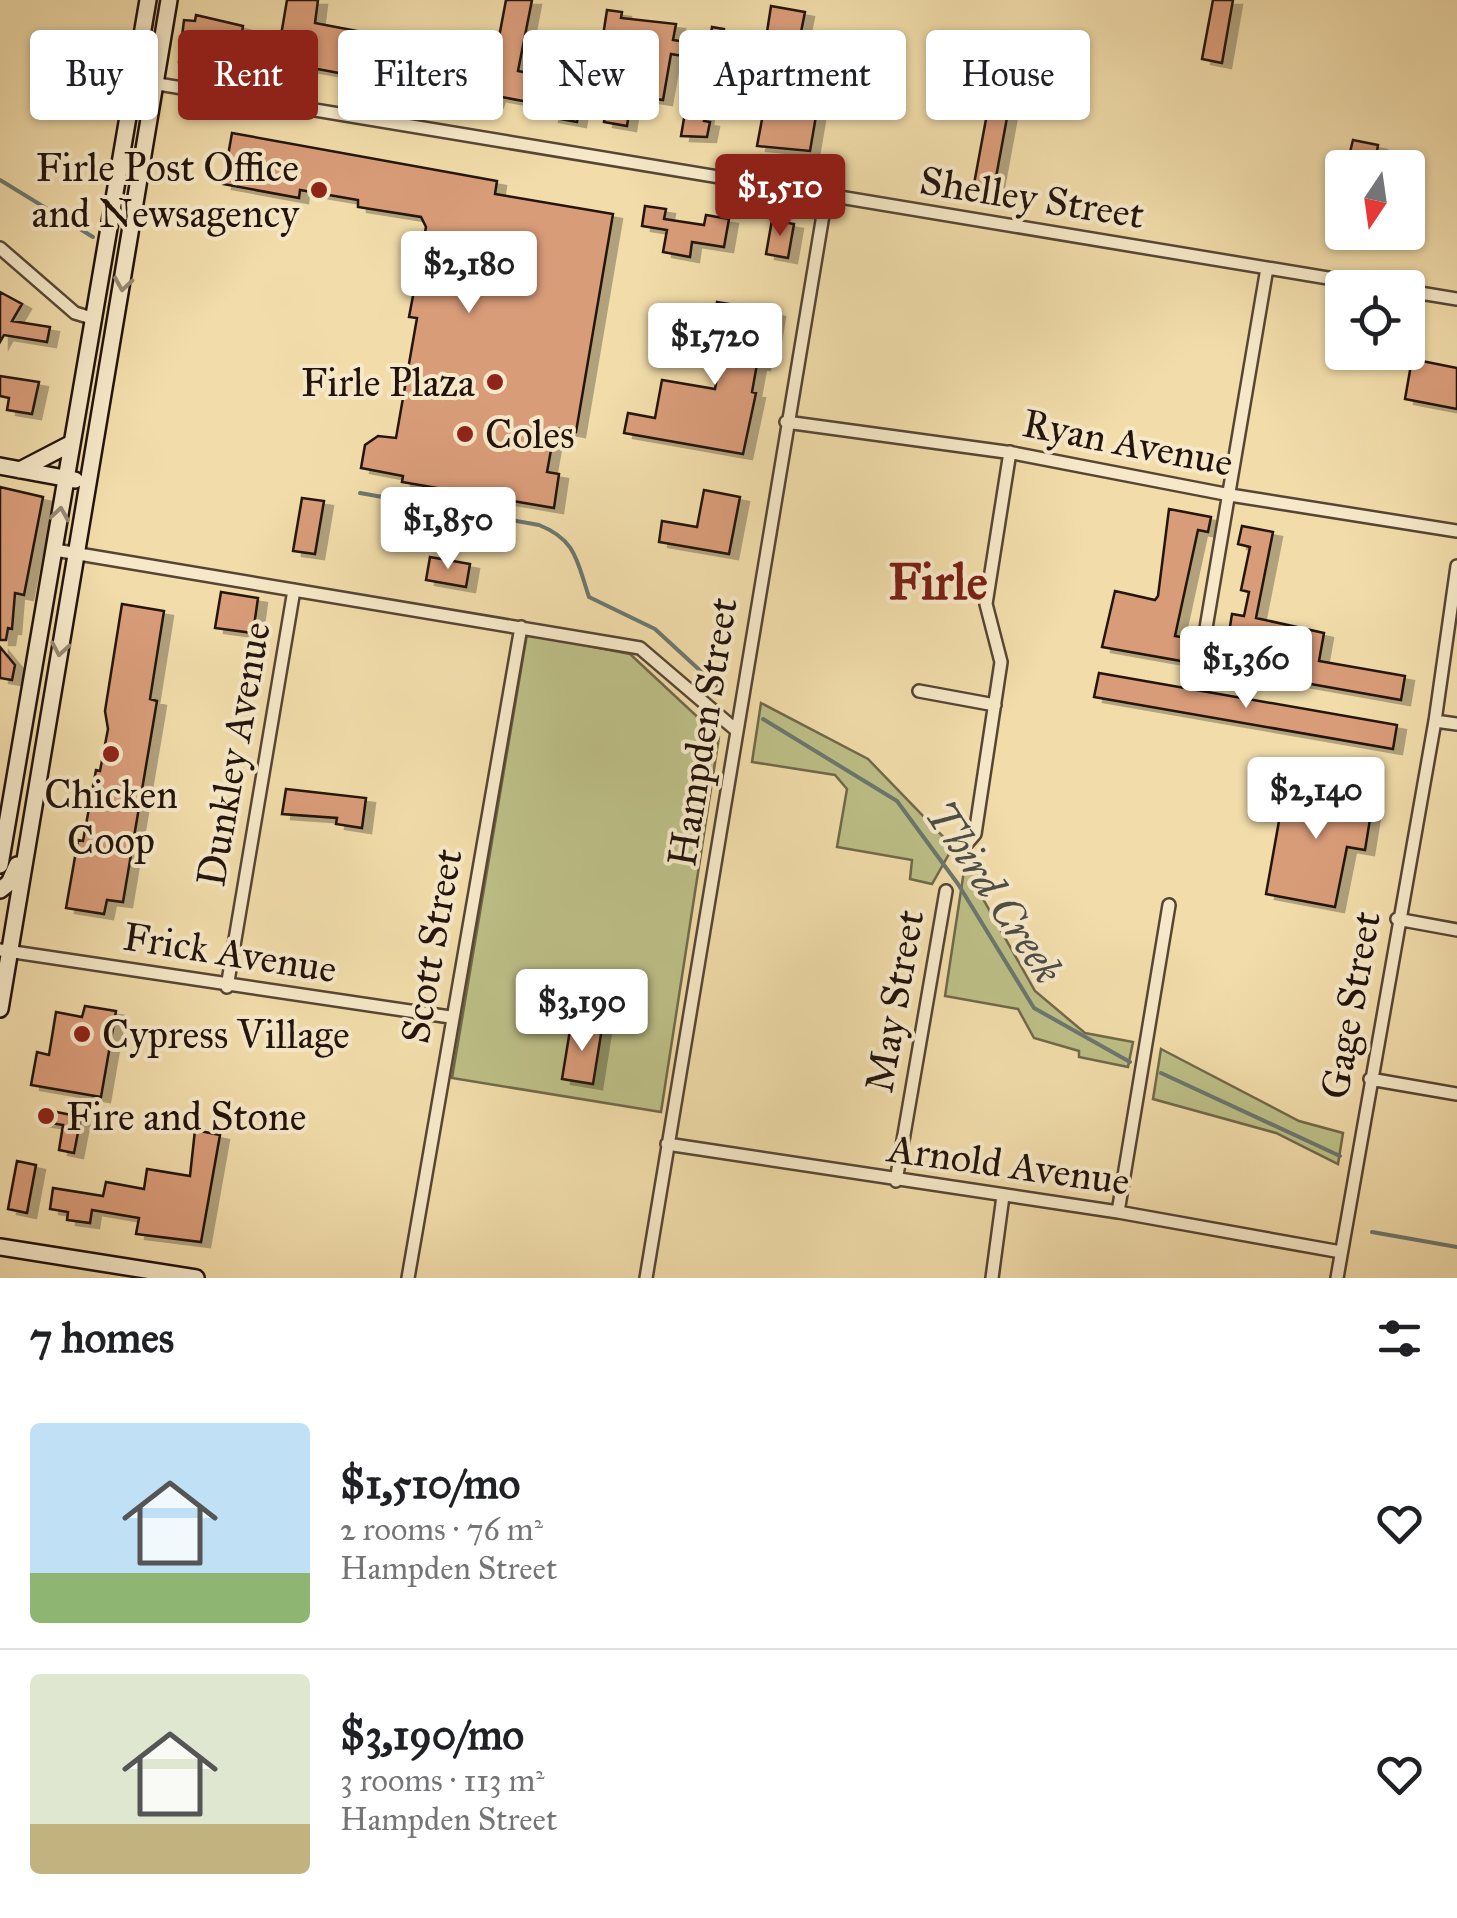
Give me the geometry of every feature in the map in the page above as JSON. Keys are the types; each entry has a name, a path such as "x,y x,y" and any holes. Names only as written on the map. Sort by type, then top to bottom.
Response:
{"main road":[{"path":"143,30 148,0"},
{"path":"158,72 170,0"},
{"path":"0,865 128,120"},
{"path":"0,1009 5,950 27,843 150,120"},
{"path":"20,470 72,444"},
{"path":"0,466 89,482"},
{"path":"0,890 9,883 27,843"},
{"path":"0,1247 196,1278"}],"street":[{"name":"Shelley Street","path":"158,84 1325,278"},
{"name":"Hampden Street","path":"646,1278 826,197"},
{"path":"0,248 75,313 95,318"},
{"path":"1206,628 1267,268"},
{"path":"1425,293 1457,299"},
{"name":"Ryan Avenue","path":"786,422 1010,452 1230,495 1457,531"},
{"path":"962,849 975,834 1001,662 986,604 1010,452"},
{"path":"54,550 640,648 736,730"},
{"name":"Gage Street","path":"1337,1278 1435,720 1457,566"},
{"name":"Dunkley Avenue","path":"227,987 294,590"},
{"name":"Scott Street","path":"408,1278 450,1017 522,627"},
{"path":"919,691 995,705"},
{"path":"1435,720 1457,724"},
{"name":"May Street","path":"896,1180 946,891"},
{"path":"1118,1212 1169,905"},
{"path":"1397,920 1457,930"},
{"name":"Frick Avenue","path":"5,950 227,987 450,1017"},
{"path":"1370,1079 1457,1094"},
{"name":"Arnold Avenue","path":"667,1144 1118,1212 1341,1252"},
{"path":"992,1278 1004,1196"}],"green space":[{"path":"527,634 630,654 719,737 661,1112 452,1078"},
{"path":"761,703 868,759 953,847 932,884 910,879 912,860 837,847 847,789 835,775 752,762"},
{"path":"965,864 979,864 982,897 1035,991 1085,1033 1133,1042 1128,1067 1079,1057 1079,1051 1034,1038 1018,1009 945,996"},
{"path":"1161,1049 1299,1121 1343,1133 1338,1164 1276,1133 1153,1099"}],"building":[{"path":"287,0 318,0 315,23 352,30 338,30 338,73 318,69 318,30 282,30"},
{"path":"506,0 532,0 523,30 518,71 523,72 523,101 503,97 500,30"},
{"path":"1213,0 1233,0 1222,63 1202,59"},
{"path":"771,6 805,12 801,30 767,30"},
{"path":"607,10 622,12 621,18 676,24 673,40 679,41 679,55 671,54 663,100 659,99 659,30 604,30"},
{"path":"196,15 243,26 242,30 183,30 184,20 195,21"},
{"path":"604,120 628,120 627,126"},
{"path":"684,120 710,122 707,137 681,136"},
{"path":"762,120 815,120 810,151 757,146"},
{"path":"986,120 1007,120 994,188 974,184"},
{"name":"Firle Plaza","path":"232,133 497,181 495,194 613,214 576,432 555,428 547,472 559,474 554,508 402,482 403,476 361,468 365,445 378,436 396,438 417,318 409,317 426,227 421,217 358,207 358,200 300,190 299,198 223,184"},
{"path":"1353,140 1378,145 1377,150 1350,150"},
{"path":"645,206 666,209 664,219 704,225 706,215 729,219 724,247 692,242 690,257 663,252 667,230 642,226"},
{"path":"772,220 794,224 788,258 766,254"},
{"path":"0,292 22,304 12,321 50,327 47,342 4,335 0,342"},
{"path":"717,302 776,312 770,348 764,346 761,365 757,364 752,392 756,393 743,454 624,433 628,413 655,418 662,380 715,389 724,339 709,337"},
{"path":"1425,362 1457,368 1457,409 1405,399 1410,370 1425,370"},
{"path":"0,376 39,382 32,414 7,410 9,398 0,396"},
{"path":"0,487 43,497 24,595 15,593 12,629 8,628 6,640 0,640"},
{"path":"704,490 740,497 729,554 659,542 662,521 697,527"},
{"path":"302,498 324,501 315,554 293,551"},
{"path":"1169,509 1211,517 1208,532 1198,530 1175,636 1227,645 1232,614 1244,616 1249,592 1241,590 1250,547 1238,544 1242,526 1273,532 1256,618 1324,633 1319,661 1405,676 1401,700 1102,647 1115,591 1155,600 1158,596"},
{"path":"430,557 470,564 466,587 426,580"},
{"path":"221,592 258,598 253,633 215,628"},
{"path":"122,604 164,611 150,699 157,701 123,902 107,900 104,914 66,908 78,840 83,841 108,729 105,711"},
{"path":"0,647 15,665 12,680 0,678"},
{"path":"1099,673 1397,725 1393,749 1094,697"},
{"path":"1295,778 1333,785 1331,793 1373,801 1365,850 1347,847 1335,907 1266,894 1284,793 1292,794"},
{"path":"286,789 366,798 362,828 336,824 337,818 282,814"},
{"name":"Cypress Village","path":"85,1006 116,1011 101,1097 31,1085 37,1052 49,1055 56,1012 82,1017"},
{"path":"571,1024 602,1028 593,1084 562,1079"},
{"path":"42,1109 81,1117 74,1153 59,1150 63,1125 39,1121"},
{"path":"195,1130 220,1135 201,1242 136,1234 139,1218 92,1210 90,1223 67,1220 68,1212 50,1209 53,1188 103,1196 106,1182 144,1189 147,1169 190,1176"},
{"path":"17,1161 36,1165 27,1213 8,1209"}],"waterway":[{"name":"Third Creek","path":"0,180 93,237"},
{"name":"Third Creek","path":"360,493 539,525 552,531 574,554 589,597 655,629 718,687"},
{"name":"Third Creek","path":"763,719 897,801 958,884 1034,1008 1130,1062"},
{"name":"Third Creek","path":"1161,1073 1340,1156"},
{"name":"Third Creek","path":"1372,1232 1457,1247"}],"place":[{"name":"Firle Post Office and Newsagency","path":"319,190"},
{"name":"Firle Plaza","path":"495,382"},
{"name":"Coles","path":"465,434"},
{"name":"Chicken Coop","path":"111,754"},
{"name":"Cypress Village","path":"82,1034"},
{"name":"Fire and Stone","path":"46,1116"}],"district":[{"name":"Firle","path":"938,581"}]}
